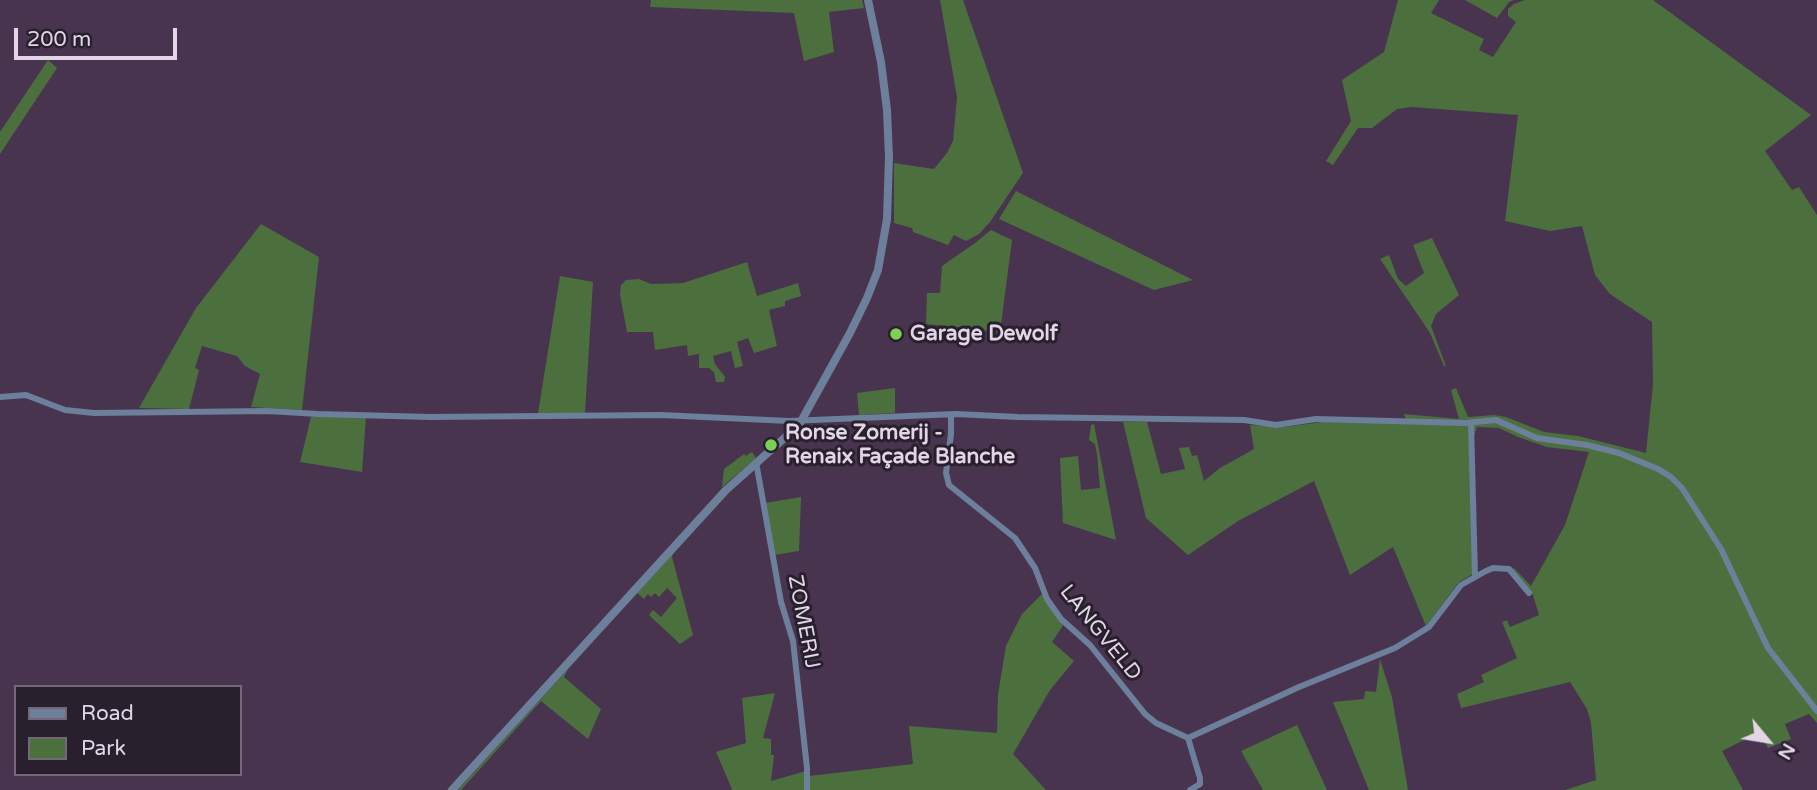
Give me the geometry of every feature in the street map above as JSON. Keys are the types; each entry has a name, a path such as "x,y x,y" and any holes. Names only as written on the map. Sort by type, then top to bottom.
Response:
{"street":[{"path":"452,790 704,513 803,420 867,298 878,270 884,241 889,173 887,110 881,62 867,0"},
{"path":"0,397 26,395 65,410 78,412 268,411 430,416 661,415 803,420 951,415 1244,420 1276,425 1317,419 1471,423 1496,420 1537,438 1601,448 1647,463 1671,477 1682,488 1721,549 1768,648 1817,712"},
{"name":"LANGVELD","path":"951,415 946,472 949,485 1015,538 1035,569 1047,599 1061,619 1090,645 1144,714 1156,723 1188,738"},
{"path":"1471,423 1475,576"},
{"name":"ZOMERIJ","path":"756,462 782,602 793,641 807,764 807,790"},
{"path":"1190,790 1200,784 1200,778 1188,738 1299,687 1386,653 1408,641 1429,627 1458,587 1493,568 1509,569 1529,593"}],"green space":[{"path":"651,0 862,0 864,8 829,12 834,52 804,61 794,13 650,7"},
{"path":"940,0 963,0 1023,173 979,234 966,241 954,235 948,245 913,232 912,228 894,223 894,163 934,169 953,141 957,97"},
{"path":"1398,0 1439,0 1431,13 1484,39 1479,50 1493,57 1516,22 1508,16 1508,9 1525,0 1653,0 1811,115 1765,151 1792,190 1799,187 1817,215 1817,723 1809,714 1785,724 1791,739 1768,748 1760,732 1722,751 1743,790 1565,790 1596,780 1591,723 1587,709 1570,682 1461,708 1457,694 1484,682 1481,675 1517,658 1502,622 1507,620 1510,627 1539,615 1533,595 1512,570 1514,568 1531,586 1565,525 1589,452 1547,447 1499,428 1477,427 1474,436 1473,574 1459,582 1426,626 1393,547 1350,575 1314,481 1238,521 1188,555 1146,518 1123,422 1147,422 1161,474 1185,469 1179,448 1189,447 1192,456 1197,455 1204,481 1220,468 1254,449 1250,425 1284,427 1331,421 1407,423 1404,414 1459,419 1451,390 1456,388 1468,417 1506,417 1544,432 1578,436 1646,453 1653,384 1652,322 1610,294 1595,275 1582,226 1550,231 1505,221 1518,115 1412,107 1397,109 1372,128 1358,128 1333,165 1326,161 1351,121 1342,80 1384,52"},
{"path":"1465,0 1514,0 1509,2 1497,18"},
{"path":"48,60 57,68 0,154 0,132"},
{"path":"1016,191 1193,280 1154,290 999,219"},
{"path":"261,224 319,257 302,410 251,407 260,374 245,366 237,356 202,346 195,368 199,370 189,409 139,408 196,308"},
{"path":"991,230 1012,240 1000,332 926,324 927,293 940,293 942,266"},
{"path":"1432,238 1459,295 1436,314 1431,326 1446,366 1430,333 1380,259 1389,255 1398,279 1406,286 1424,273 1413,245"},
{"path":"747,262 757,296 798,283 801,296 785,301 785,306 769,310 777,346 754,353 748,338 737,342 743,366 735,368 731,351 713,356 715,364 725,377 724,382 716,382 714,372 709,368 699,368 699,354 688,356 687,345 655,350 653,332 627,332 620,295 621,285 626,280 639,279 651,284 683,283"},
{"path":"560,276 593,282 585,413 538,413"},
{"path":"895,388 895,413 859,415 857,393"},
{"path":"311,417 366,417 362,472 300,462"},
{"path":"1094,424 1116,540 1063,523 1060,458 1078,456 1081,490 1100,488 1095,444 1089,440 1091,425"},
{"path":"752,452 756,458 722,487 724,469 744,454 746,456"},
{"path":"801,497 799,551 774,555 765,503"},
{"path":"674,552 672,557 693,635 680,644 649,615 653,610 661,617 677,598 667,588 659,597 655,593 651,597 648,594 644,599 637,593"},
{"path":"1043,593 1064,624 1052,642 1074,661 1050,690 1013,754 1046,790 808,790 809,776 913,764 909,726 997,733 998,694 1006,646 1022,614"},
{"path":"1380,659 1392,697 1408,790 1369,790 1333,702 1364,699 1365,691 1376,692"},
{"path":"568,669 564,677 601,709 588,739 541,701 461,790 458,790"},
{"path":"775,693 763,738 771,739 771,755 774,755 771,781 806,771 805,790 730,790 732,789 716,752 746,743 742,698"},
{"path":"1297,725 1327,790 1263,790 1241,751"}],"place":[{"name":"Garage Dewolf","path":"896,334"},
{"name":"Ronse Zomerij - Renaix Façade Blanche","path":"771,445"}]}
